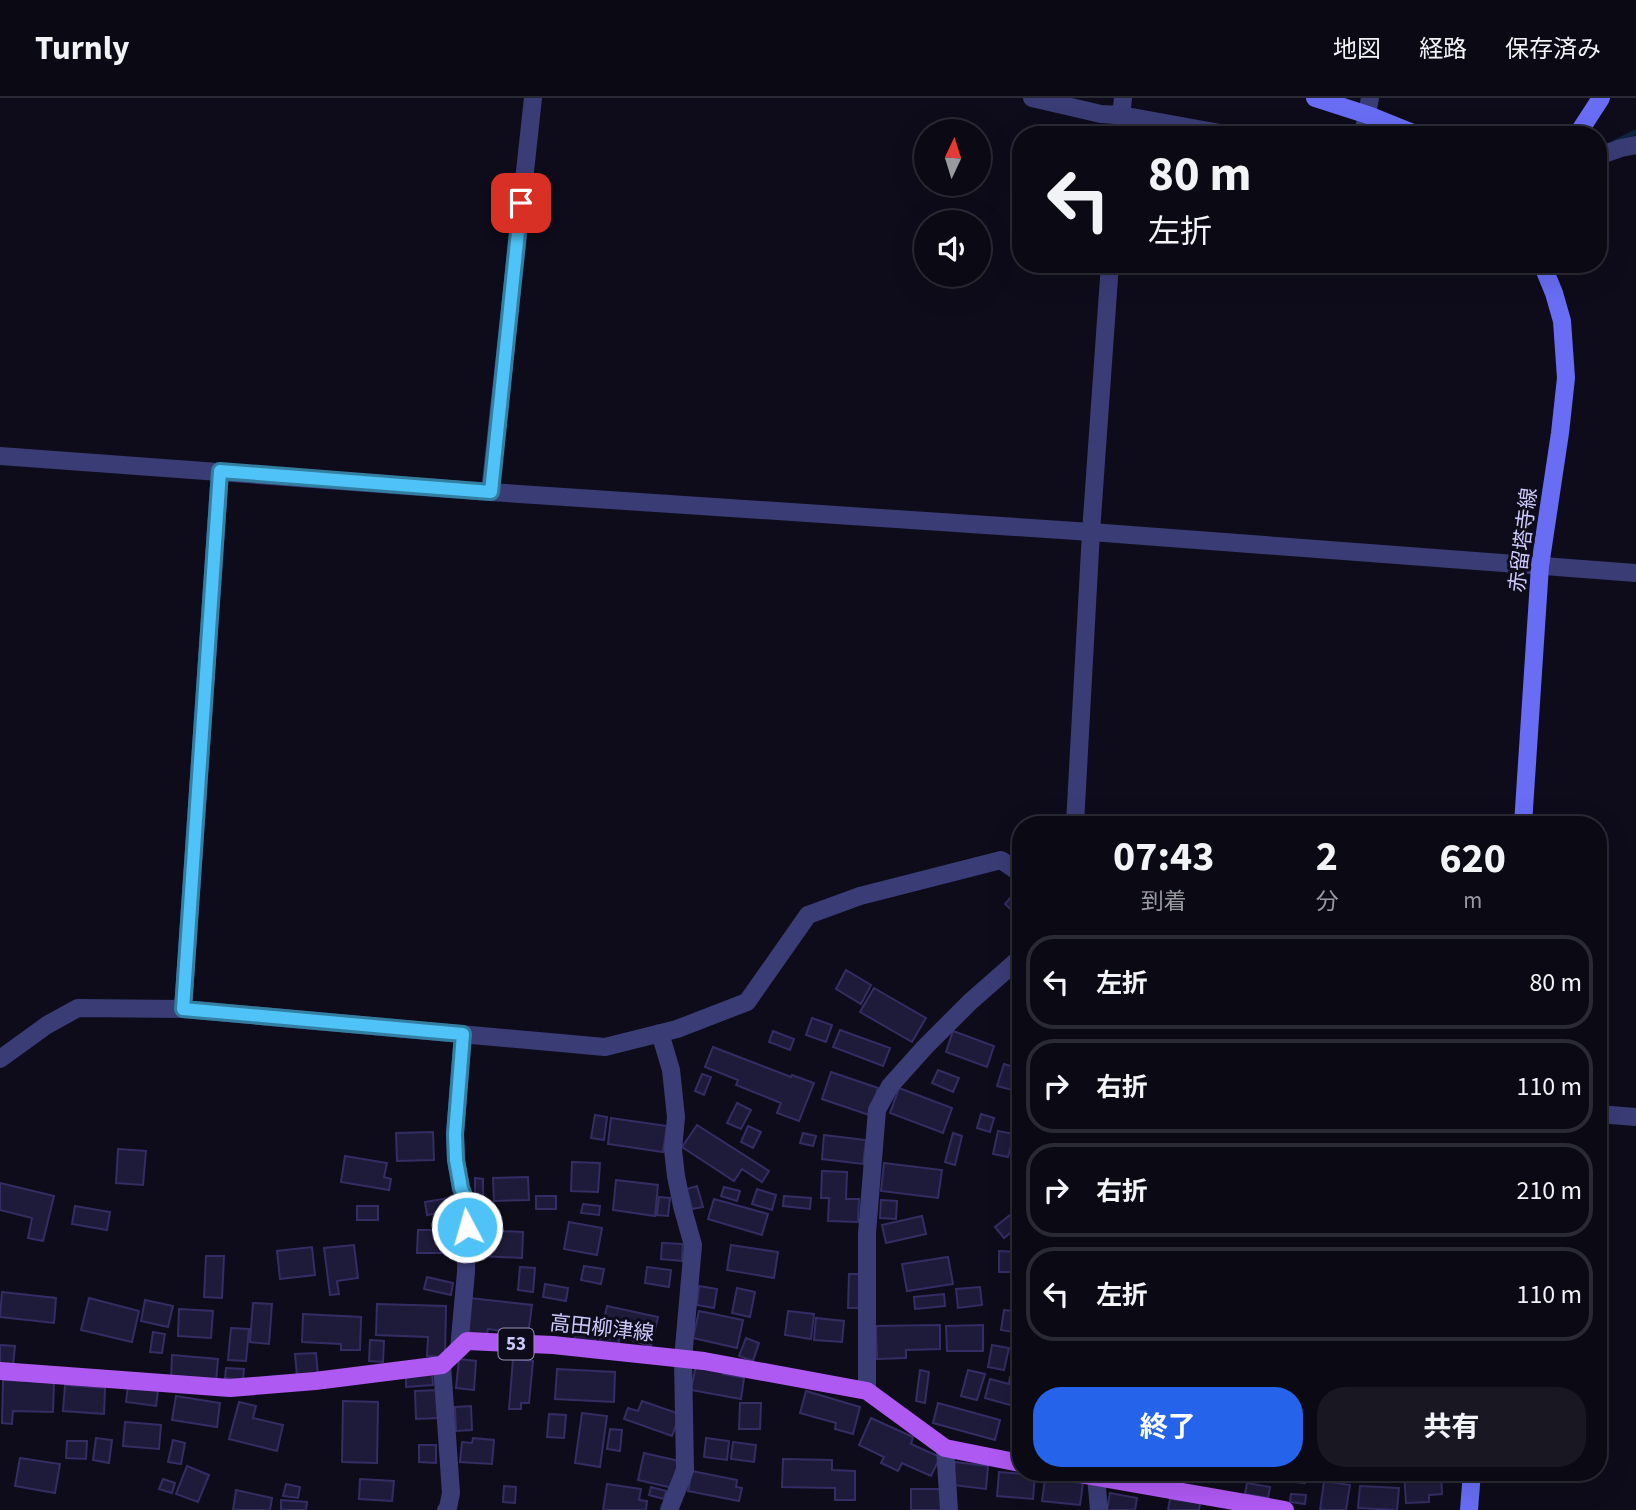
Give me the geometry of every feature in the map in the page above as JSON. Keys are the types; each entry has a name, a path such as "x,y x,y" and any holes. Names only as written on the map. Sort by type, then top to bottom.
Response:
{"main road":[{"path":"1315,98 1369,107 1404,126"},
{"path":"1583,126 1601,98"},
{"name":"赤留塔寺線","path":"1523,816 1541,566 1566,378 1562,321 1546,273"},
{"name":"高田柳津線","path":"459,1349 467,1341 553,1345 704,1361 867,1391 945,1448 1012,1461"},
{"path":"0,1371 230,1388 315,1381 442,1365 459,1349"},
{"path":"1119,1481 1285,1510"},
{"path":"1469,1510 1471,1481"}],"street":[{"path":"491,492 533,98"},
{"path":"1032,98 1101,114 1122,106 1197,126"},
{"path":"1120,126 1122,106"},
{"path":"1365,126 1369,107"},
{"path":"1607,153 1636,145"},
{"path":"1075,816 1091,532 1109,273"},
{"path":"0,456 1636,573"},
{"path":"183,1009 220,471"},
{"path":"0,1059 47,1025 78,1008 183,1009 605,1047 677,1029 747,1002 807,915 860,896 1001,860 1012,868"},
{"path":"867,1391 867,1233 877,1110 890,1086 925,1047 1012,965"},
{"path":"459,1349 467,1227 466,1201 456,1160 455,1134 463,1034"},
{"path":"660,1034 671,1070 676,1117 673,1150 676,1176 693,1245 683,1359 685,1470 669,1510"},
{"path":"1607,1115 1636,1117"},
{"path":"442,1365 451,1493 446,1510"},
{"path":"945,1448 949,1510"},
{"path":"1096,1481 1099,1510"}],"building":[{"path":"1012,896 1012,911 1005,904"},
{"path":"846,970 871,985 861,1004 836,989"},
{"path":"874,988 926,1018 912,1042 860,1012"},
{"path":"812,1018 832,1025 826,1042 806,1035"},
{"path":"840,1030 890,1048 883,1066 833,1047"},
{"path":"773,1031 794,1039 790,1050 769,1042"},
{"path":"953,1031 994,1046 987,1067 946,1052"},
{"path":"713,1047 814,1083 799,1121 777,1113 781,1103 736,1085 738,1080 705,1067"},
{"path":"1004,1064 1012,1066 1012,1090 997,1086"},
{"path":"938,1070 959,1078 953,1092 932,1083"},
{"path":"831,1072 878,1088 869,1115 822,1099"},
{"path":"702,1074 711,1077 704,1095 695,1091"},
{"path":"899,1088 952,1108 943,1133 890,1113"},
{"path":"737,1103 751,1110 741,1129 727,1123"},
{"path":"981,1114 994,1118 990,1132 977,1128"},
{"path":"595,1115 607,1117 604,1140 591,1138"},
{"path":"611,1118 667,1126 663,1152 608,1144"},
{"path":"697,1125 769,1171 762,1182 742,1169 734,1181 682,1147"},
{"path":"748,1126 761,1132 753,1148 741,1142"},
{"path":"998,1131 1012,1134 1008,1157 993,1154"},
{"path":"433,1132 434,1160 397,1161 396,1133"},
{"path":"803,1133 816,1136 813,1146 800,1143"},
{"path":"953,1133 962,1136 955,1165 945,1162"},
{"path":"824,1135 866,1140 863,1164 822,1159"},
{"path":"118,1149 146,1151 143,1185 116,1183"},
{"path":"345,1156 387,1163 384,1177 391,1179 389,1190 341,1182"},
{"path":"572,1162 600,1163 598,1192 571,1191"},
{"path":"884,1163 942,1170 938,1198 881,1191"},
{"path":"822,1171 847,1172 846,1199 859,1199 858,1222 828,1221 829,1198 821,1198"},
{"path":"528,1177 529,1200 494,1201 493,1178"},
{"path":"475,1178 483,1179 483,1199 475,1199"},
{"path":"616,1180 658,1185 655,1216 613,1210"},
{"path":"0,1183 54,1196 43,1241 28,1238 32,1218 0,1210"},
{"path":"697,1186 703,1207 692,1209 687,1189"},
{"path":"724,1187 740,1191 737,1201 721,1196"},
{"path":"757,1189 776,1195 772,1210 752,1204"},
{"path":"536,1196 556,1196 556,1209 536,1209"},
{"path":"784,1196 811,1198 810,1209 783,1206"},
{"path":"659,1197 670,1198 668,1216 657,1215"},
{"path":"449,1198 451,1211 427,1215 425,1202"},
{"path":"714,1199 768,1214 762,1235 708,1219"},
{"path":"881,1200 897,1201 896,1219 880,1218"},
{"path":"583,1204 600,1206 599,1215 581,1213"},
{"path":"75,1206 110,1212 107,1230 72,1224"},
{"path":"357,1206 378,1206 378,1220 357,1220"},
{"path":"1012,1213 1012,1232 1004,1238 995,1227"},
{"path":"922,1216 926,1234 886,1243 882,1225"},
{"path":"569,1222 602,1228 597,1255 564,1249"},
{"path":"418,1230 448,1230 448,1253 417,1253"},
{"path":"479,1230 523,1232 522,1258 478,1256"},
{"path":"662,1243 683,1244 682,1261 661,1259"},
{"path":"354,1245 358,1278 337,1281 339,1294 330,1295 324,1248"},
{"path":"731,1245 778,1252 774,1278 727,1270"},
{"path":"312,1247 315,1275 280,1279 277,1251"},
{"path":"999,1251 1012,1252 1012,1272 999,1272"},
{"path":"206,1256 224,1256 222,1298 204,1297"},
{"path":"948,1257 953,1284 907,1291 902,1264"},
{"path":"584,1266 604,1269 601,1284 581,1280"},
{"path":"520,1267 535,1268 533,1292 518,1290"},
{"path":"647,1267 671,1270 669,1287 645,1283"},
{"path":"849,1274 865,1274 865,1308 848,1308"},
{"path":"427,1277 453,1283 451,1295 424,1289"},
{"path":"545,1284 568,1288 566,1301 543,1297"},
{"path":"699,1286 717,1289 714,1308 697,1305"},
{"path":"980,1287 982,1305 958,1308 956,1289"},
{"path":"737,1288 755,1292 750,1317 732,1313"},
{"path":"2,1292 56,1298 54,1323 0,1317"},
{"path":"944,1294 945,1306 915,1309 914,1297"},
{"path":"89,1298 139,1311 132,1342 81,1330"},
{"path":"470,1298 532,1305 528,1335 488,1329 487,1335 466,1332"},
{"path":"145,1300 173,1306 168,1327 141,1321"},
{"path":"253,1303 272,1304 269,1344 250,1342"},
{"path":"377,1304 446,1306 445,1357 427,1356 428,1337 376,1335"},
{"path":"607,1306 658,1317 651,1346 620,1336 618,1348 599,1343"},
{"path":"179,1309 213,1311 211,1338 178,1336"},
{"path":"1004,1310 1012,1311 1012,1332 1001,1330"},
{"path":"699,1311 743,1320 737,1348 693,1338"},
{"path":"788,1311 814,1314 811,1339 785,1335"},
{"path":"303,1314 361,1317 360,1350 341,1350 341,1344 302,1342"},
{"path":"816,1318 844,1321 842,1342 814,1340"},
{"path":"940,1325 940,1349 906,1350 906,1358 877,1359 876,1326"},
{"path":"983,1325 983,1351 947,1351 946,1326"},
{"path":"231,1328 249,1329 246,1361 228,1360"},
{"path":"575,1330 596,1331 595,1345 574,1344"},
{"path":"153,1332 165,1334 162,1353 150,1352"},
{"path":"746,1338 759,1343 753,1361 739,1356"},
{"path":"370,1340 384,1341 383,1362 369,1361"},
{"path":"0,1345 15,1346 13,1365 0,1364"},
{"path":"992,1345 1009,1348 1004,1370 988,1367"},
{"path":"316,1353 318,1375 297,1376 295,1354"},
{"path":"172,1355 218,1359 216,1382 171,1379"},
{"path":"459,1359 476,1361 474,1390 456,1388"},
{"path":"513,1359 533,1361 529,1403 521,1403 521,1409 509,1409"},
{"path":"696,1365 723,1370 723,1374 744,1378 741,1399 691,1390"},
{"path":"226,1368 244,1369 243,1380 225,1378"},
{"path":"557,1369 615,1372 614,1402 555,1399"},
{"path":"920,1370 929,1372 925,1403 916,1401"},
{"path":"968,1370 985,1374 977,1400 961,1396"},
{"path":"432,1373 433,1385 406,1387 406,1375"},
{"path":"1010,1377 1012,1406 985,1398 990,1379 1009,1384"},
{"path":"3,1380 54,1382 53,1412 13,1411 12,1424 2,1423"},
{"path":"65,1385 105,1388 104,1414 63,1411"},
{"path":"128,1386 158,1390 156,1406 126,1402"},
{"path":"439,1390 440,1418 416,1419 415,1391"},
{"path":"806,1391 860,1407 853,1434 835,1429 836,1423 800,1413"},
{"path":"176,1396 220,1403 217,1427 172,1420"},
{"path":"343,1401 378,1402 377,1463 342,1462"},
{"path":"642,1401 680,1414 672,1436 624,1419 628,1408 638,1411"},
{"path":"239,1402 256,1406 253,1418 283,1425 277,1451 229,1439"},
{"path":"740,1403 761,1403 760,1429 739,1429"},
{"path":"938,1403 1000,1420 995,1440 933,1423"},
{"path":"471,1406 472,1430 456,1431 455,1407"},
{"path":"582,1413 607,1416 600,1467 575,1463"},
{"path":"549,1414 566,1415 564,1438 547,1437"},
{"path":"871,1418 913,1437 911,1444 940,1457 931,1476 902,1463 898,1471 881,1463 884,1457 859,1445"},
{"path":"125,1422 161,1425 159,1449 123,1446"},
{"path":"610,1429 622,1430 620,1451 607,1449"},
{"path":"96,1438 112,1440 109,1463 93,1460"},
{"path":"473,1438 494,1440 492,1464 460,1462 462,1442 472,1443"},
{"path":"706,1438 729,1441 727,1460 704,1457"},
{"path":"173,1440 185,1443 181,1464 168,1462"},
{"path":"67,1441 87,1441 86,1459 66,1458"},
{"path":"733,1442 756,1445 754,1462 731,1459"},
{"path":"419,1445 436,1445 436,1463 419,1462"},
{"path":"644,1453 679,1461 673,1488 638,1480"},
{"path":"20,1458 60,1464 55,1493 15,1486"},
{"path":"783,1459 832,1460 832,1470 855,1471 855,1500 835,1500 835,1488 782,1487"},
{"path":"955,1462 988,1466 986,1489 952,1485"},
{"path":"187,1466 209,1475 198,1502 176,1494"},
{"path":"692,1471 737,1480 736,1487 742,1488 739,1501 688,1491"},
{"path":"999,1472 1012,1473 1012,1481 1034,1481 1033,1499 997,1496"},
{"path":"163,1479 175,1483 172,1493 159,1489"},
{"path":"360,1479 394,1481 392,1501 359,1499"},
{"path":"1045,1481 1083,1483 1080,1505 1042,1501"},
{"path":"1324,1481 1350,1485 1346,1510 1320,1510"},
{"path":"1405,1481 1441,1481 1442,1494 1429,1495 1429,1502 1406,1503"},
{"path":"1247,1483 1270,1487 1268,1498 1245,1494"},
{"path":"286,1484 300,1487 298,1498 283,1496"},
{"path":"607,1484 641,1489 639,1500 647,1501 646,1510 603,1510"},
{"path":"504,1486 516,1487 515,1503 503,1502"},
{"path":"1360,1486 1399,1488 1397,1510 1358,1508"},
{"path":"651,1487 666,1491 664,1499 649,1495"},
{"path":"911,1489 941,1489 941,1510 911,1510"},
{"path":"236,1490 272,1498 270,1510 233,1510"},
{"path":"1110,1493 1137,1498 1135,1510 1107,1510"},
{"path":"1291,1494 1306,1495 1305,1504 1290,1502"},
{"path":"1170,1499 1200,1503 1199,1510 1168,1510"},
{"path":"281,1500 307,1502 306,1510 281,1510"}],"waterway":[{"path":"1615,142 1636,132"}],"route":[{"path":"467,1227 466,1201 456,1160 455,1134 463,1034 183,1009 220,471 491,492 521,203"}]}
